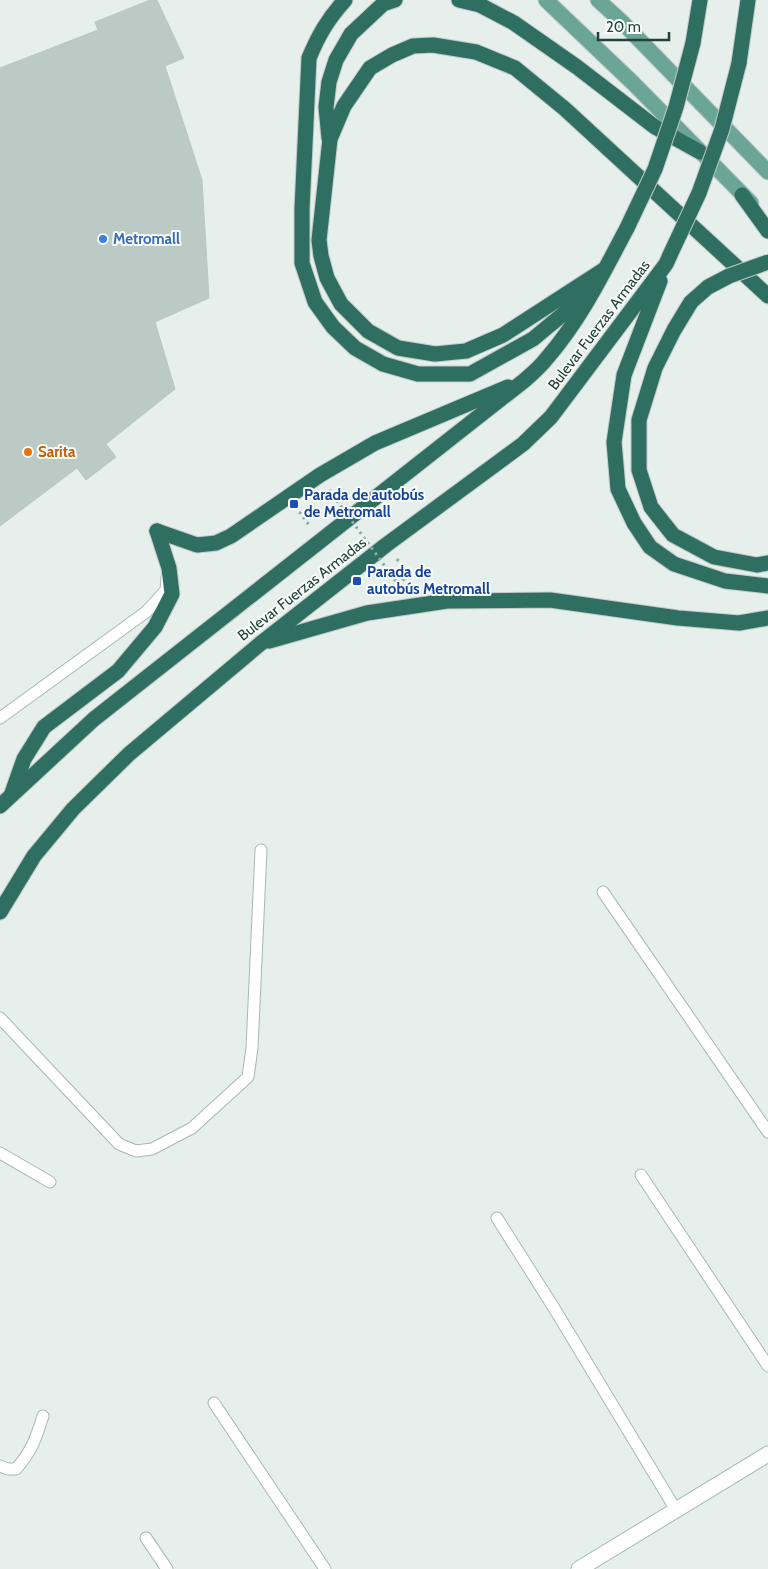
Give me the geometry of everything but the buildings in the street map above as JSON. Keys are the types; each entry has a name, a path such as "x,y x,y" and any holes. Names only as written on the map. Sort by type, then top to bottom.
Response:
{"highway":[{"path":"345,0 330,16 309,58 302,209 302,263 315,302 333,327 355,348 383,364 418,374 470,374 533,340 596,287"},
{"path":"395,0 383,4 352,34 336,60 329,82 326,107 330,139 319,240 326,278 341,304 368,331 398,348 435,354 466,350 503,334 605,269"},
{"path":"459,0 480,5 514,23 655,127 700,152"},
{"name":"Bulevar Fuerzas Armadas","path":"0,806 94,719 526,380 552,352 596,287 655,169 676,107 693,43 700,0"},
{"name":"Bulevar Fuerzas Armadas","path":"0,912 34,856 73,809 129,754 260,644 386,545 523,444 551,417 668,260 699,193 722,129 739,63 748,0"},
{"path":"330,139 344,106 370,68 392,55 413,46 432,45 476,52 515,68 565,109 768,296"},
{"path":"742,195 768,231"},
{"path":"668,260 624,375 614,442 618,489 634,523 650,547 674,564 725,581 768,586"},
{"path":"768,262 729,276 708,287 691,302 674,330 655,368 639,420 639,470 651,507 674,535 714,558 757,565 768,563"},
{"path":"11,794 24,758 44,727 118,672 155,627 172,594 169,568 157,531 197,545 216,542 231,536 320,475 375,443 526,380"},
{"path":"260,644 367,612 447,601 550,600 696,620 739,623 768,618"}],"main road":[{"path":"546,0 768,219"},
{"path":"598,0 768,172"}],"street":[{"path":"579,1569 768,1454"}],"lane":[{"path":"0,718 146,612 166,590 169,568"},
{"path":"0,1018 119,1144 136,1151 152,1149 192,1128 248,1077 252,1048 261,850"},
{"path":"603,892 768,1132"},
{"path":"0,1154 50,1182"},
{"path":"641,1175 768,1366"},
{"path":"497,1218 676,1510"},
{"path":"214,1403 325,1569"},
{"path":"0,1466 16,1469 26,1458 36,1440 42,1416"},
{"path":"146,1538 167,1569"}],"path":[{"path":"329,490 398,584 409,575"}],"place":[{"name":"Metromall","path":"103,239"},
{"name":"Sarita","path":"28,452"},
{"name":"Parada de autobús de Metromall","path":"294,504"},
{"name":"Parada de autobús Metromall","path":"357,581"}]}
